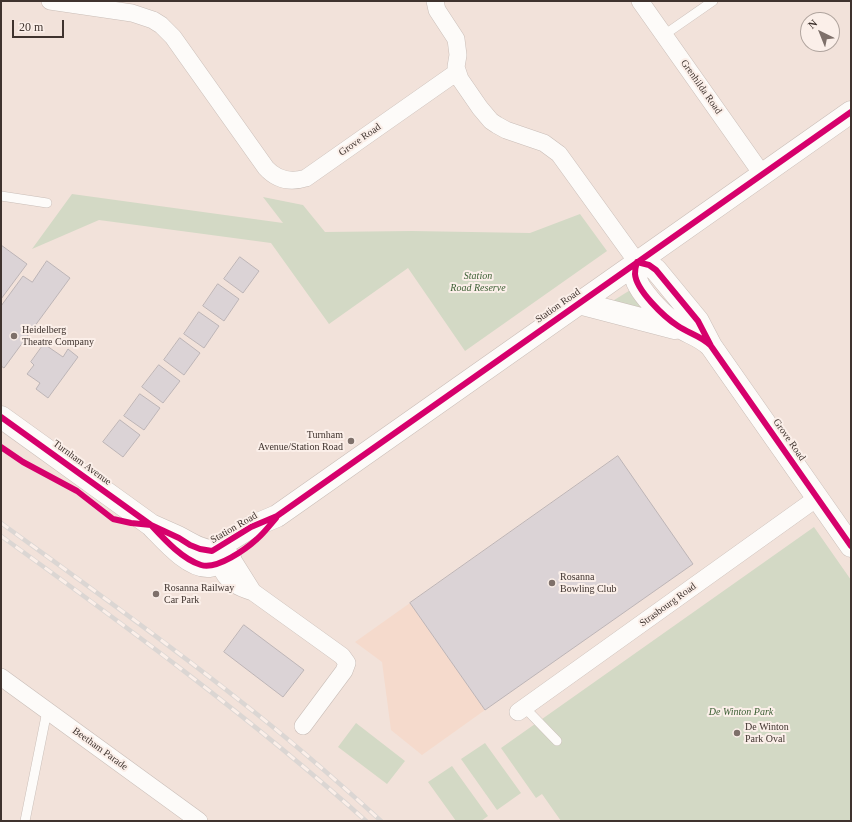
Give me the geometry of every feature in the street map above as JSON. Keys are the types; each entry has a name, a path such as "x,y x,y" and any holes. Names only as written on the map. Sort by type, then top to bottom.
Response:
{"street":[{"path":"436,1 438,10 456,39 458,54 457,72"},
{"name":"Grenhilda Road","path":"640,1 762,174"},
{"name":"Grove Road","path":"59,2 132,13 144,16 161,25 180,46 266,168 283,180 299,180 306,178 457,72 464,86 491,121 506,130 544,143 559,154 637,262 649,265 659,274 698,321 711,346 851,546"},
{"name":"Station Road","path":"215,556 251,527 277,516 850,112"},
{"name":"Grove Road","path":"637,262 635,274 637,282 662,314 711,346"},
{"path":"579,303 686,331"},
{"name":"Turnham Avenue","path":"1,417 151,525 215,556"},
{"name":"Strasbourg Road","path":"521,710 817,498"},
{"path":"215,556 252,592 342,656 347,663 344,671 303,726"},
{"name":"Beetham Parade","path":"1,677 199,821"}],"lane":[{"path":"664,35 713,1"},
{"path":"1,196 47,203"},
{"path":"521,710 557,741"},
{"path":"25,821 47,711"}],"shaded area":[{"path":"410,603 485,710 422,755 391,730 382,662 355,642"}],"green space":[{"name":"Station Road Reserve","path":"72,194 283,223 263,197 303,205 325,232 412,231 530,233 580,214 607,251 465,351 408,268 329,324 271,243 99,220 32,249"},
{"path":"632,289 649,313 611,302"},
{"name":"De Winton Park Oval","path":"814,527 851,580 851,821 561,821 542,794 536,798 501,748"},
{"path":"356,723 405,761 387,784 338,747"},
{"path":"485,743 521,793 497,810 461,759"},
{"path":"452,766 488,816 481,821 456,821 428,782"}],"building":[{"path":"1,245 27,264 1,299"},
{"path":"240,257 259,271 243,293 224,279"},
{"name":"Heidelberg Theatre Company","path":"47,261 70,278 4,368 1,366 1,306 23,276 32,282"},
{"path":"218,284 239,299 224,321 203,306"},
{"path":"199,312 219,326 204,348 184,334"},
{"path":"180,338 200,353 184,375 164,360"},
{"path":"44,344 63,357 68,349 78,357 48,398 36,389 40,383 27,374 34,365 31,362"},
{"path":"159,365 180,381 163,403 142,387"},
{"path":"140,394 160,408 144,430 124,416"},
{"path":"120,420 140,435 123,457 103,442"},
{"name":"Rosanna Bowling Club","path":"618,456 693,564 485,710 410,603"},
{"path":"244,625 304,670 283,697 224,652"}],"railway":[{"path":"1,523 210,677 329,774 381,821"},
{"path":"1,536 95,604 233,709 366,821"}],"cycle path":[{"path":"1,447 23,462 77,491 113,519 151,525 179,538 190,545 200,549 212,551 251,527 277,516 851,112"},
{"path":"637,262 649,265 656,270 698,321 711,346 851,546"},
{"path":"637,262 635,274 637,280 640,288 652,303 672,322 703,339 710,345"},
{"path":"1,417 151,525 180,553 201,565 208,566 223,562 239,553 260,537 276,518"}],"place":[{"name":"Heidelberg Theatre Company","path":"14,336"},
{"name":"Turnham Avenue/Station Road","path":"351,441"},
{"name":"Rosanna Bowling Club","path":"552,583"},
{"name":"Rosanna Railway Car Park","path":"156,594"},
{"name":"De Winton Park Oval","path":"737,733"}],"park label":[{"name":"De Winton Park","path":"741,712"}]}
